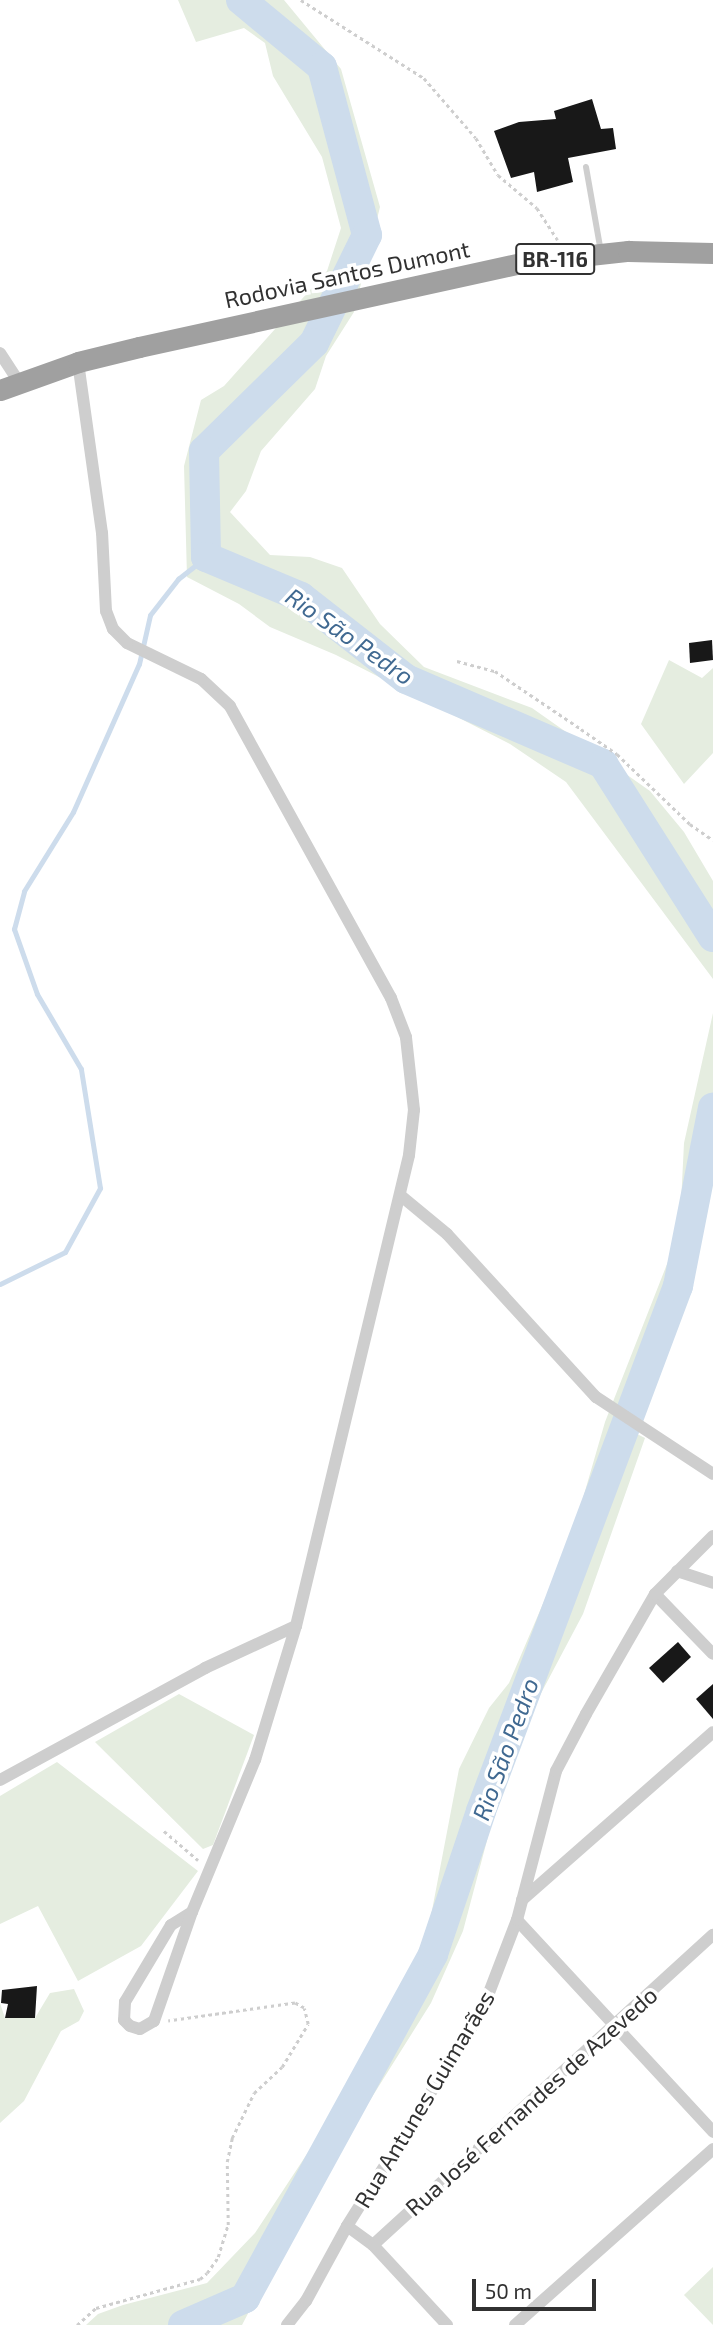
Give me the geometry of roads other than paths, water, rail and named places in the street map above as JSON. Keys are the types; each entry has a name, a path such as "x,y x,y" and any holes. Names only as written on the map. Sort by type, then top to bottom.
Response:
{"highway":[{"name":"Rodovia Santos Dumont","path":"9,386 78,362 399,288 602,254 713,253"}],"street":[{"path":"0,353 9,386"},
{"path":"78,362 102,533 106,611 113,629 137,648 159,654 201,679 230,706 391,998 406,1037 414,1098 409,1155 400,1195 296,1626 255,1760 192,1912 154,2021 140,2029 130,2026 124,2020 125,2002 171,1925 192,1912"},
{"path":"400,1195 447,1234 596,1397 713,1474"},
{"name":"Rua Antunes Guimarães","path":"287,2325 306,2301 347,2226 482,2011 517,1920 556,1771 655,1594 713,1536"},
{"path":"677,1571 713,1583"},
{"path":"655,1594 713,1654"},
{"path":"0,1780 205,1668 296,1626"},
{"path":"522,1900 713,1732"},
{"path":"517,1920 713,2132"},
{"name":"Rua José Fernandes de Azevedo","path":"373,2245 713,1935"},
{"path":"515,2325 713,2149"},
{"path":"347,2226 373,2245 447,2325"}],"lane":[{"path":"586,167 602,254"}],"waterway":[{"name":"Rio São Pedro","path":"241,0 322,67 367,235 314,343 204,451 206,557 301,597 406,679 603,764 713,937"},
{"path":"0,1284 65,1252 100,1188 81,1069 37,994 14,929 24,891 73,812 139,664 150,615 178,579 206,557"},
{"name":"Rio São Pedro","path":"183,2325 245,2298 433,1954 481,1811 678,1286 713,1107"}]}
